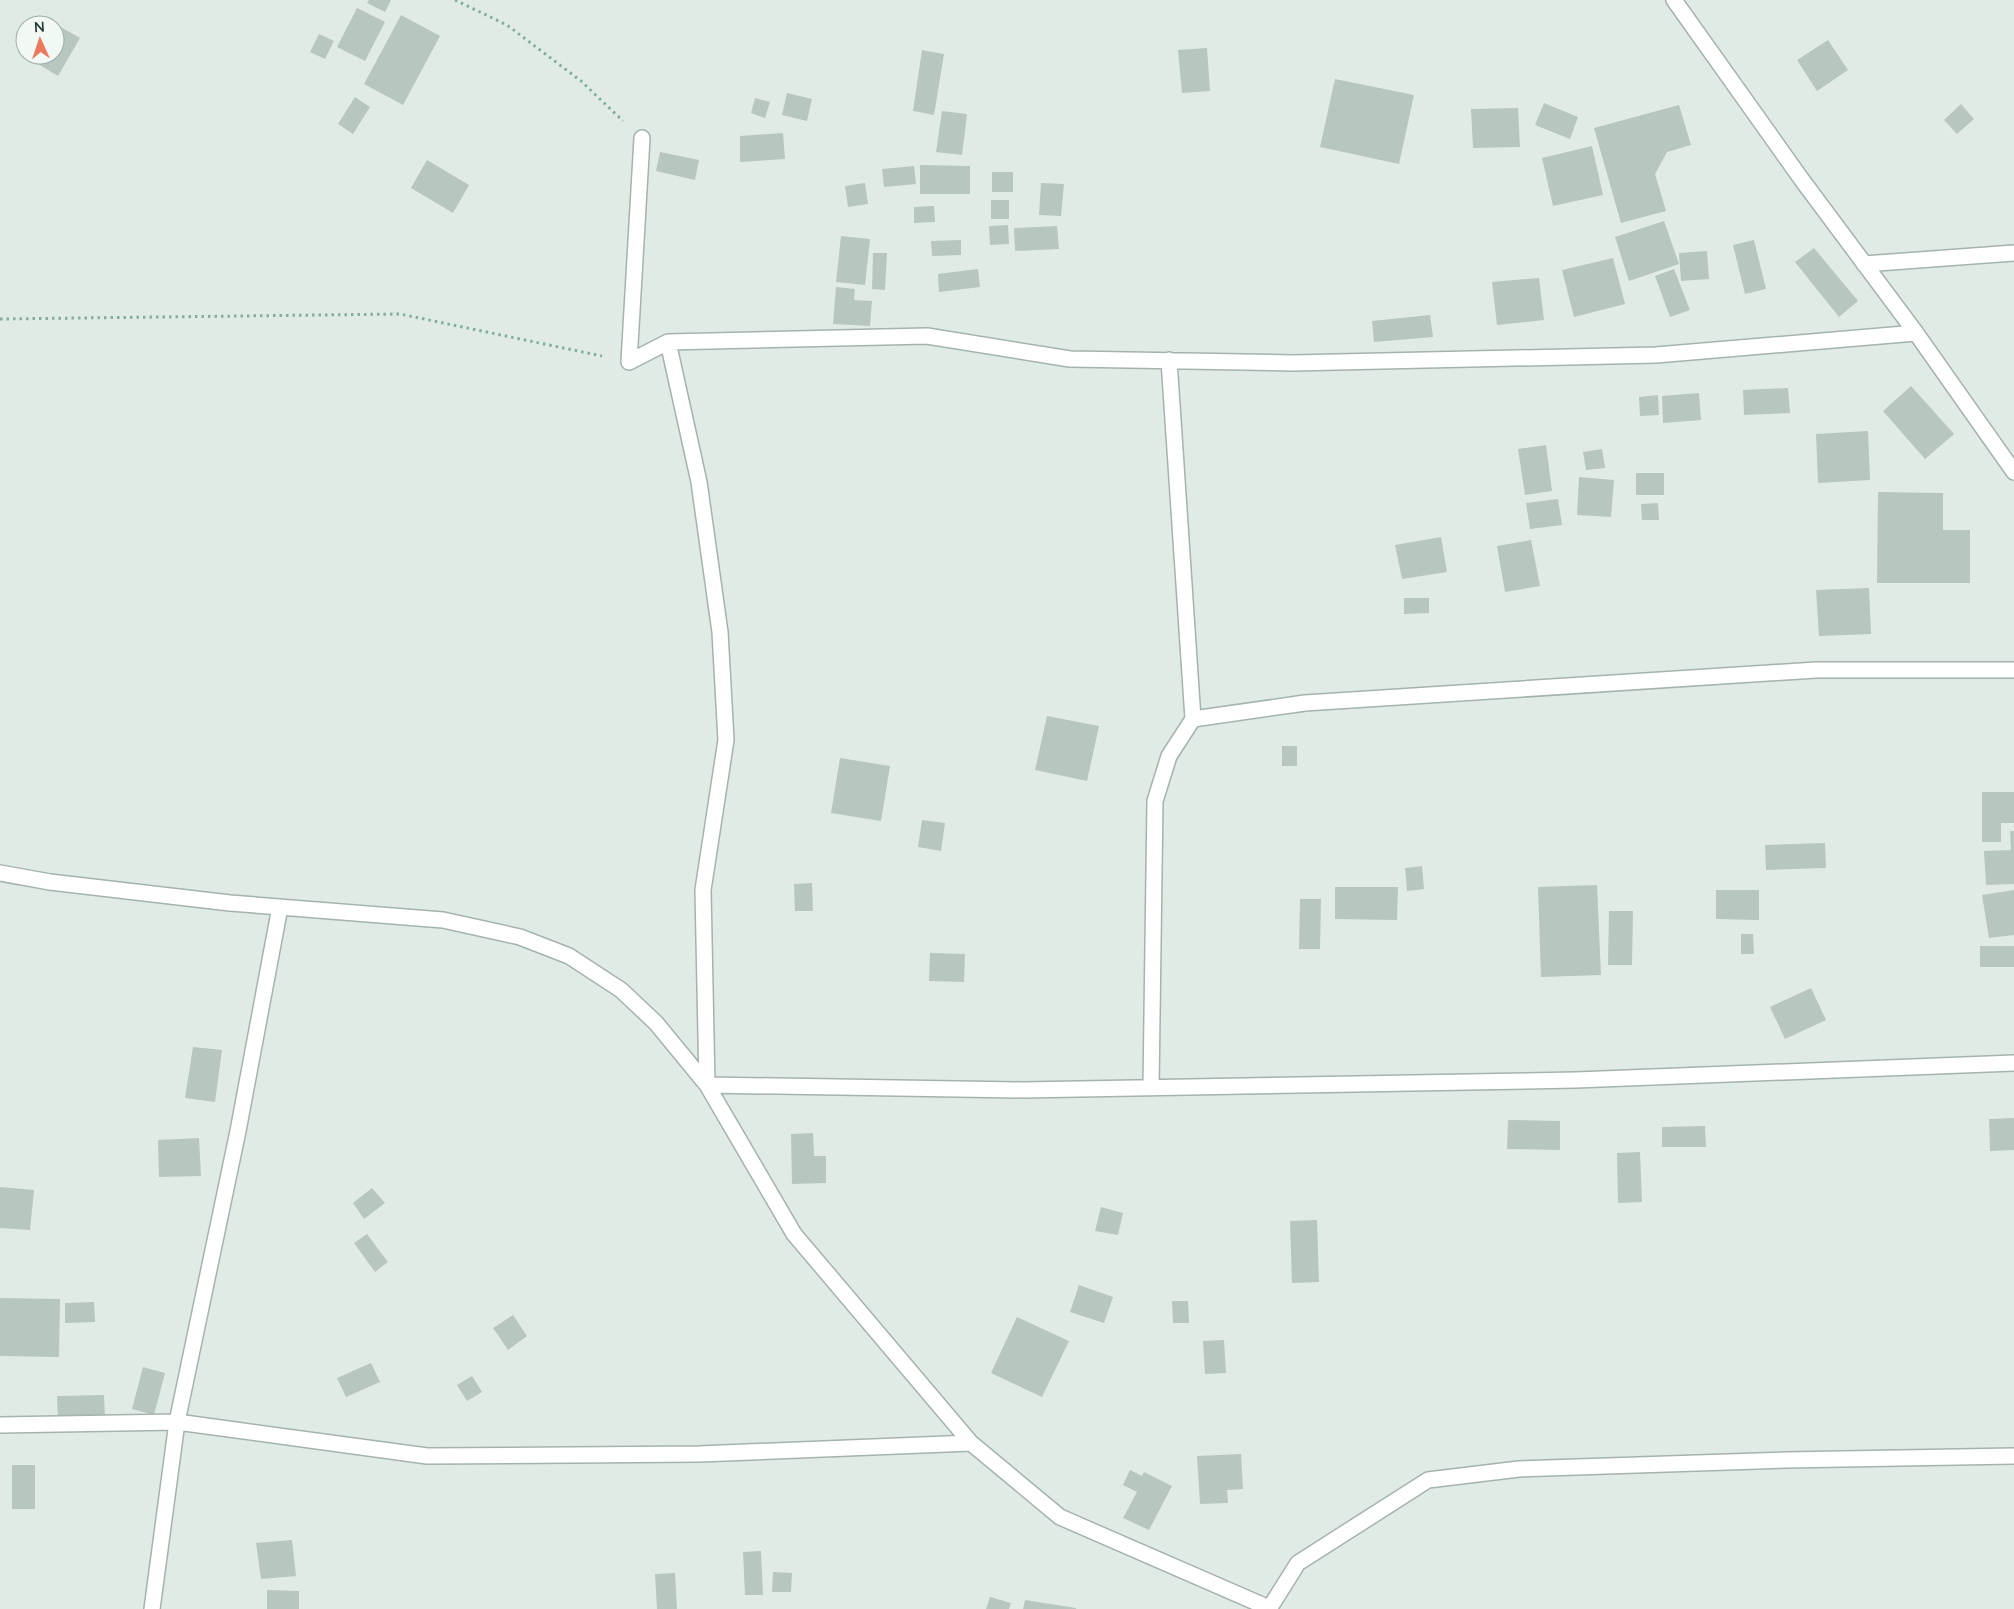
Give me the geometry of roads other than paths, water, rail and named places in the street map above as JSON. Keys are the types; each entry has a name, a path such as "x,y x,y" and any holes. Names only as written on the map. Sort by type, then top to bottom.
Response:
{"street":[{"path":"1674,0 1802,180 1916,332 2014,472"},
{"path":"642,138 629,362 668,342 927,336 1070,359 1293,363 1656,355 1916,332"},
{"path":"1864,264 2014,253"},
{"path":"668,342 699,482 720,632 726,740 703,890 707,1085"},
{"path":"1151,1087 1155,801 1169,756 1193,719 1169,360"},
{"path":"1193,719 1304,703 1816,670 2014,670"},
{"path":"0,873 50,882 230,903 443,920 520,937 569,956 621,990 656,1023 707,1085 794,1234 971,1443 1060,1517 1269,1609 1298,1564 1428,1480 1519,1469 1776,1460 2014,1456"},
{"path":"152,1609 177,1422 238,1131 280,907"},
{"path":"707,1085 1024,1090 1576,1080 2014,1063"},
{"path":"0,1425 177,1422 427,1456 699,1454 971,1443"}]}
